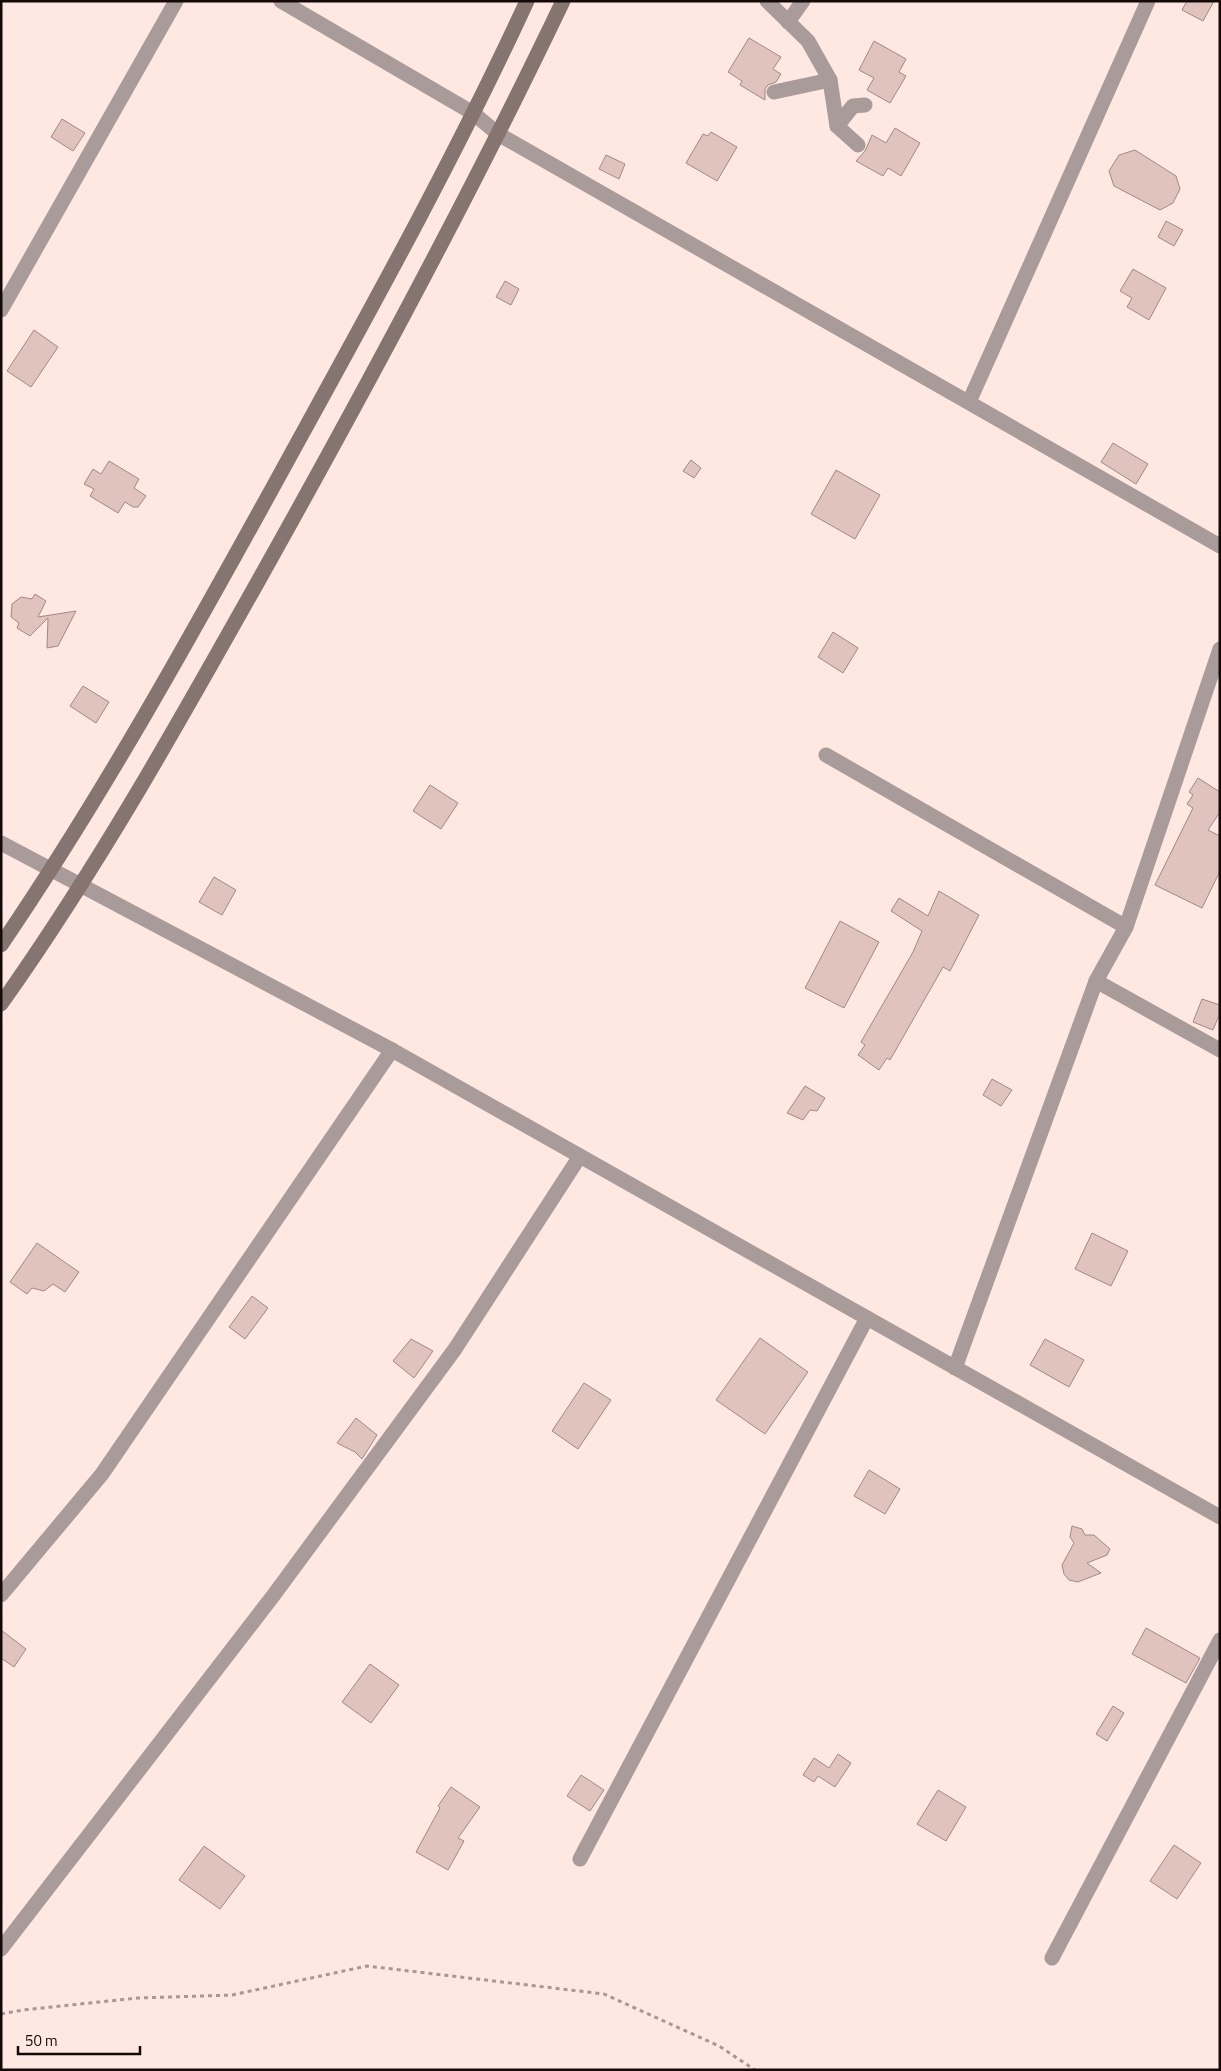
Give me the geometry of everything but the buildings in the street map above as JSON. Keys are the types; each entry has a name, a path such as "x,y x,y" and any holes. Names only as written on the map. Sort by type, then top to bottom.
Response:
{"main road":[{"path":"1,945 51,869 102,785 251,526 395,263 473,113 527,1"},
{"path":"1,1004 81,884 194,696 371,378 498,134 563,1"}],"street":[{"path":"1,310 176,1"},
{"path":"280,1 473,113 498,134 1220,546"},
{"path":"767,1 808,41 830,80 837,126 858,145"},
{"path":"788,22 803,1"},
{"path":"969,402 1148,1"},
{"path":"774,92 830,80"},
{"path":"837,126 853,106 865,105"},
{"path":"955,1368 1096,981 1126,927 1220,649"},
{"path":"826,755 1126,927"},
{"path":"1,843 392,1050 1220,1517"},
{"path":"1096,981 1220,1050"},
{"path":"1,1595 102,1474 392,1050"},
{"path":"1,1949 272,1596 455,1349 580,1156"},
{"path":"580,1859 867,1318"},
{"path":"1052,1958 1220,1640"}],"path":[{"path":"1,2014 138,1998 232,1995 367,1966 604,1994 719,2046 755,2070"}]}
